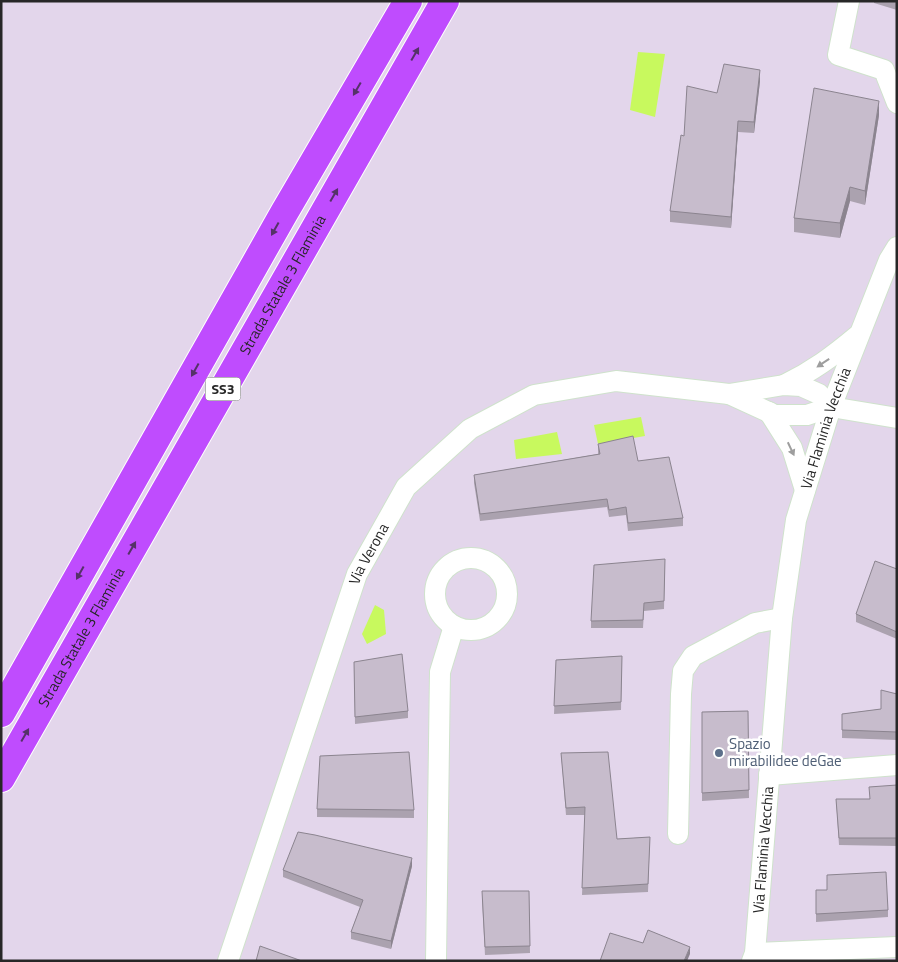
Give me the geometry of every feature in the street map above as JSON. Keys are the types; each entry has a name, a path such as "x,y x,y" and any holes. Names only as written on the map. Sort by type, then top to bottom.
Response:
{"highway":[{"name":"SS3","path":"1,712 284,213 408,1"},
{"name":"Strada Statale 3 Flaminia","path":"1,778 445,1"}],"street":[{"path":"849,1 838,56 884,70 897,102"},
{"name":"Via Flaminia Vecchia","path":"753,957 782,618 796,520 830,408 888,260 897,248"},
{"name":"Via Verona","path":"784,385 830,358 859,335"},
{"name":"Via Verona","path":"228,961 357,574 406,487 470,430 534,395 616,381 729,394 784,385 801,386 819,394 830,408 807,415 775,414 729,394"},
{"path":"830,408 897,418"},
{"path":"769,412 792,448 805,490"},
{"path":"678,834 683,670 693,656 755,623 782,618"},
{"path":"436,961 440,672 454,626"},
{"path":"769,775 897,765"},
{"path":"753,957 897,946"}],"shaded area":[{"path":"638,52 665,54 655,117 630,110"},
{"path":"641,417 645,436 598,444 594,425"},
{"path":"557,432 562,454 516,459 514,440"},
{"path":"375,605 384,610 386,634 367,644 362,634"}],"building":[{"path":"724,64 760,70 754,122 738,121 731,217 670,211 681,135 684,136 687,86 717,93"},
{"path":"814,88 879,101 865,191 850,187 840,223 794,218"},
{"path":"633,436 638,461 669,457 683,518 628,523 626,507 609,510 607,499 480,514 474,475 600,454 598,444"},
{"path":"665,559 664,601 644,603 643,620 591,621 594,565"},
{"path":"875,561 897,569 897,632 856,614"},
{"path":"402,654 408,711 355,717 354,662"},
{"path":"622,656 621,702 554,706 556,660"},
{"path":"881,690 897,694 897,732 842,730 842,714 881,709"},
{"path":"748,711 749,790 702,793 702,712"},
{"path":"409,752 414,810 317,809 320,756"},
{"path":"608,752 617,839 650,837 648,884 582,888 585,807 566,808 561,753"},
{"path":"897,785 897,838 839,838 836,799 870,799 869,787"},
{"path":"298,832 412,858 391,941 351,932 363,900 283,870"},
{"path":"886,872 888,910 816,914 816,890 827,890 827,875"},
{"path":"482,891 529,891 530,946 485,947"},
{"path":"648,930 690,947 684,961 600,961 610,933 643,943"},
{"path":"260,946 302,961 256,961"}],"place":[{"name":"Spazio mirabilidee deGae","path":"719,753"}]}
